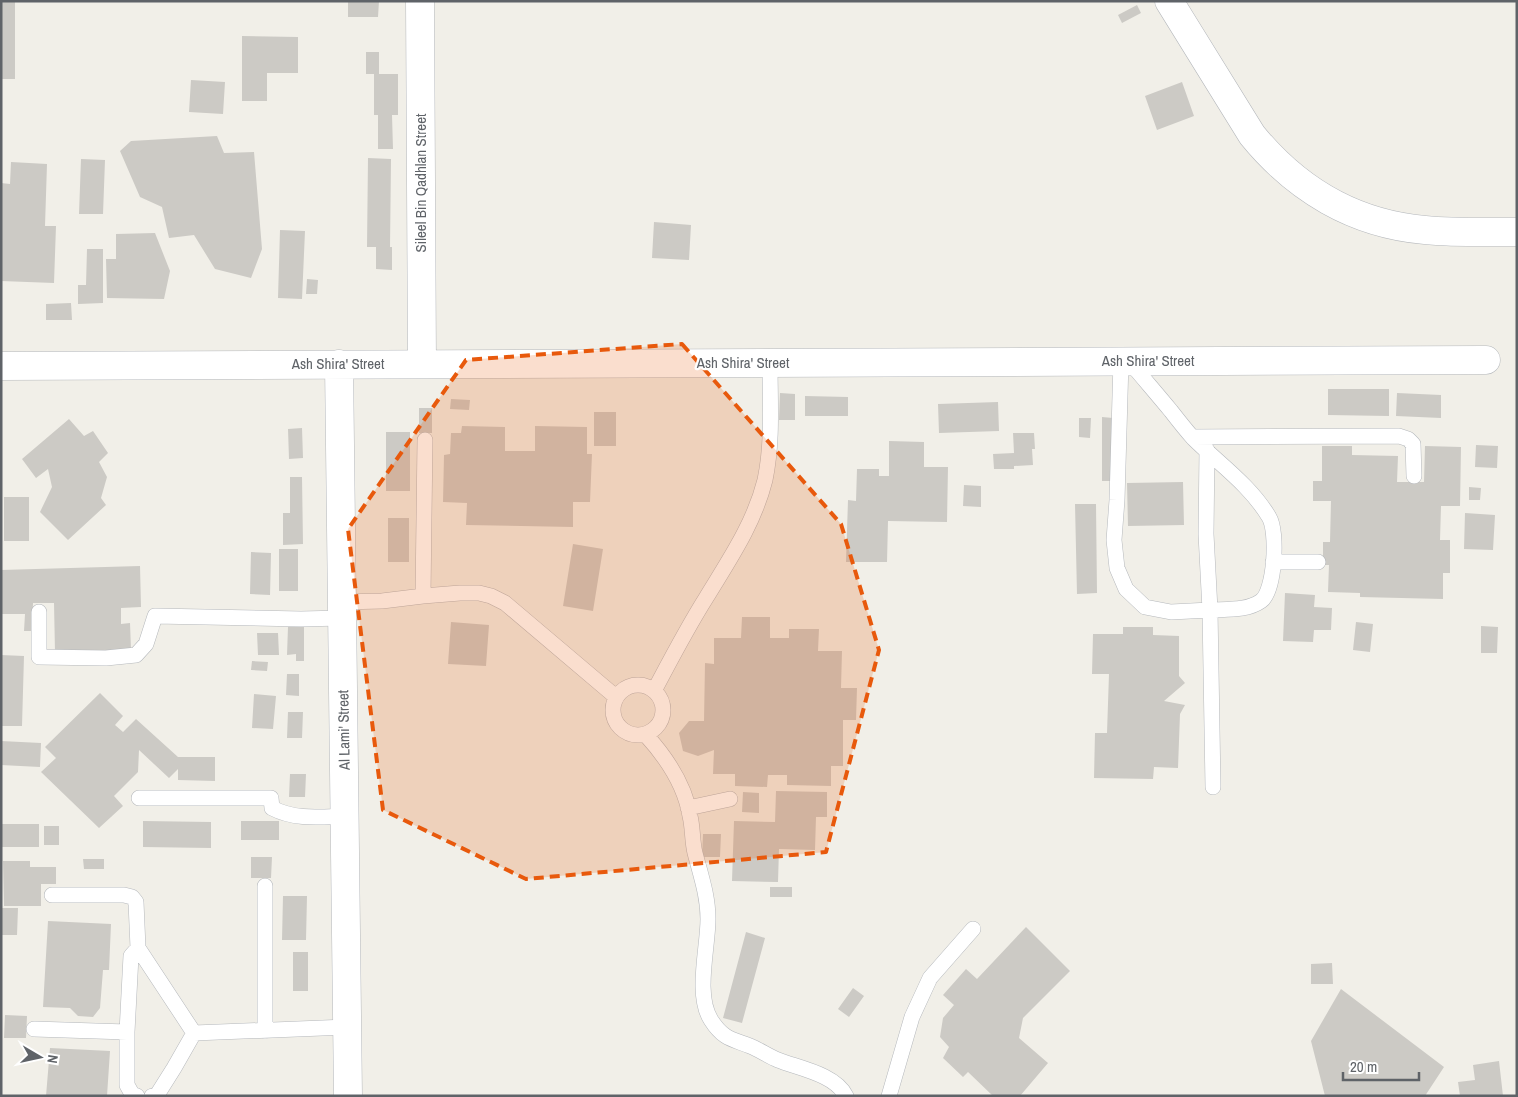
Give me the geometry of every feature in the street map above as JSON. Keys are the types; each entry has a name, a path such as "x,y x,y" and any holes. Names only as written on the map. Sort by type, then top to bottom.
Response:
{"street":[{"name":"Sileel Bin Qadhlan Street","path":"420,1 422,364"},
{"path":"1169,1 1252,135 1268,155 1306,187 1350,212 1400,226 1425,230 1517,232"},
{"name":"Ash Shira' Street","path":"1,366 1486,360"},
{"name":"Al Lami' Street","path":"339,364 348,1096"}],"lane":[{"path":"1125,361 1192,437 1226,467 1271,518 1275,542 1269,586 1263,600 1249,608 1172,612 1145,607 1126,589 1117,568 1114,540 1125,361"},
{"path":"654,691 705,598 738,547 752,518 764,481 769,453 770,362"},
{"path":"1192,437 1399,436 1408,439 1413,444 1414,476"},
{"path":"423,596 424,440"},
{"path":"1207,450 1206,534 1210,610 1213,787"},
{"path":"1273,562 1318,562"},
{"path":"39,612 39,657 106,658 136,654 146,644 154,616 302,619 382,601 423,596 479,593 491,596 505,603 616,698"},
{"path":"636,685 644,685 654,691 662,700 663,709 659,724 645,734 637,735 621,729 613,714 616,698 621,691 636,685"},
{"path":"645,734 659,749 679,783 690,815 694,851 705,885 708,910 703,992 705,1007 710,1019 718,1030 730,1040 750,1046 779,1060 804,1068 828,1079 843,1090 846,1096"},
{"path":"140,798 271,798 272,808 284,814 313,817 345,816"},
{"path":"688,808 730,799"},
{"path":"265,886 265,1031"},
{"path":"52,895 115,895 132,897 136,902 138,948 194,1033"},
{"path":"889,1096 912,1018 930,978 972,929"},
{"path":"137,1096 132,1094 127,1085 127,1032 131,956 138,948"},
{"path":"194,1033 347,1028"},
{"path":"34,1029 127,1032"},
{"path":"152,1096 157,1095 194,1033"}],"highlighted area":[{"path":"682,344 841,524 879,650 826,852 526,879 383,810 348,529 466,360"}],"building":[{"path":"1,1 15,1 15,79 1,79"},
{"path":"348,1 379,1 378,17 348,17"},
{"path":"1137,5 1141,13 1122,23 1118,15"},
{"path":"242,36 298,37 298,73 267,73 267,101 242,101"},
{"path":"366,52 379,52 379,74 398,74 398,115 392,115 393,149 378,149 378,115 374,115 374,74 366,74"},
{"path":"191,80 225,82 223,114 189,112"},
{"path":"1182,82 1194,116 1157,130 1145,96"},
{"path":"217,136 224,153 254,152 262,249 251,278 215,269 194,235 169,238 162,207 140,197 120,151 131,141"},
{"path":"368,158 391,159 390,247 392,247 392,270 376,269 376,247 367,247"},
{"path":"81,159 105,160 103,214 79,214"},
{"path":"11,162 47,164 45,226 56,226 54,283 1,281 1,183 10,184"},
{"path":"654,222 691,225 689,260 652,258"},
{"path":"280,230 305,231 302,299 278,298"},
{"path":"155,233 170,271 164,299 107,298 106,259 116,259 116,234"},
{"path":"87,249 103,249 103,303 78,304 78,285 86,285"},
{"path":"307,279 318,280 317,294 306,294"},
{"path":"71,303 72,320 46,320 46,304"},
{"path":"1328,389 1389,389 1389,416 1328,415"},
{"path":"780,393 795,394 795,420 779,420"},
{"path":"1397,393 1441,395 1441,418 1396,416"},
{"path":"805,396 848,397 848,416 805,416"},
{"path":"451,399 470,400 469,410 450,409"},
{"path":"998,402 999,431 939,433 938,404"},
{"path":"419,408 432,408 432,433 419,433"},
{"path":"594,412 616,412 616,446 594,446"},
{"path":"1102,417 1113,418 1112,481 1102,481"},
{"path":"1079,418 1091,418 1090,438 1079,437"},
{"path":"69,419 84,436 93,431 108,453 99,462 107,477 101,498 106,505 68,540 40,512 52,487 48,469 36,478 22,459"},
{"path":"462,426 505,427 505,451 535,451 535,426 587,427 587,454 592,454 590,502 573,502 573,527 466,525 467,503 443,502 444,455 450,454 451,433 461,433"},
{"path":"302,428 303,458 289,459 288,429"},
{"path":"386,432 410,432 410,491 386,491"},
{"path":"1013,433 1034,433 1033,465 1014,466 1014,469 994,469 993,454 1014,453"},
{"path":"889,441 924,442 924,467 948,467 947,522 888,521 887,562 846,562 848,500 856,501 857,469 879,469 879,476 889,476"},
{"path":"1476,445 1498,446 1497,468 1475,467"},
{"path":"1322,446 1352,446 1352,455 1398,456 1397,482 1424,482 1425,446 1461,447 1460,506 1441,506 1440,540 1450,540 1450,573 1443,573 1443,599 1360,597 1360,593 1328,592 1329,565 1323,565 1323,542 1330,542 1331,501 1313,501 1313,481 1322,481"},
{"path":"290,477 302,477 303,544 283,545 283,513 290,513"},
{"path":"1183,482 1184,525 1128,526 1127,483"},
{"path":"964,485 981,486 981,507 963,506"},
{"path":"1469,487 1481,488 1480,500 1469,500"},
{"path":"4,497 29,497 29,541 4,541"},
{"path":"1075,504 1096,504 1097,593 1077,594"},
{"path":"1465,513 1495,515 1493,550 1464,549"},
{"path":"388,518 409,518 409,562 388,562"},
{"path":"573,544 603,549 593,611 563,606"},
{"path":"279,549 298,549 298,591 279,591"},
{"path":"251,552 271,553 270,595 250,594"},
{"path":"140,566 141,607 121,608 121,624 130,623 131,650 55,652 54,603 33,603 32,631 24,631 25,614 1,614 1,570"},
{"path":"1285,593 1315,595 1314,607 1332,608 1331,630 1314,630 1313,642 1283,641"},
{"path":"742,617 770,617 770,638 789,638 789,629 819,629 818,651 842,651 841,688 857,688 856,720 843,720 843,766 831,766 831,786 787,785 787,775 768,775 767,787 735,786 735,774 713,774 714,750 698,756 683,751 679,733 689,721 704,721 705,663 714,664 714,638 741,638"},
{"path":"451,622 489,625 486,666 448,664"},
{"path":"1356,622 1373,624 1370,652 1353,650"},
{"path":"1481,626 1498,627 1497,653 1481,653"},
{"path":"288,627 304,627 304,661 296,661 296,654 287,655"},
{"path":"1123,627 1153,627 1153,635 1179,636 1179,676 1185,683 1164,701 1185,705 1180,714 1178,768 1154,767 1153,779 1094,778 1095,733 1107,733 1109,674 1092,674 1093,634 1123,634"},
{"path":"257,633 278,633 279,655 258,655"},
{"path":"1,655 24,656 22,726 1,726"},
{"path":"252,661 268,662 267,671 251,670"},
{"path":"287,674 299,674 299,696 286,695"},
{"path":"100,693 123,716 115,725 123,732 136,719 178,757 215,757 215,781 178,780 178,769 169,778 139,750 138,772 114,796 123,806 99,828 41,772 56,758 45,747"},
{"path":"254,694 276,696 273,729 252,728"},
{"path":"288,712 303,712 302,738 287,738"},
{"path":"1,741 41,743 40,767 1,765"},
{"path":"290,774 306,774 305,797 289,797"},
{"path":"776,791 827,792 827,817 816,817 815,850 779,849 778,882 732,881 734,821 775,822"},
{"path":"743,792 759,793 759,813 742,812"},
{"path":"143,821 211,822 211,848 143,847"},
{"path":"241,821 279,821 279,840 241,840"},
{"path":"1,824 39,824 39,847 1,847"},
{"path":"44,826 59,826 59,845 44,845"},
{"path":"703,834 721,834 720,857 702,857"},
{"path":"251,857 272,857 271,878 251,878"},
{"path":"83,859 104,859 104,869 84,869"},
{"path":"3,861 30,861 30,867 56,867 56,884 41,884 41,906 4,906"},
{"path":"770,887 792,887 792,897 770,897"},
{"path":"283,896 307,896 306,940 282,940"},
{"path":"1,908 18,908 17,935 1,935"},
{"path":"48,921 111,924 109,970 103,970 100,1008 93,1017 78,1016 70,1008 43,1007"},
{"path":"1026,927 1070,971 1023,1018 1019,1038 1048,1063 1020,1096 993,1096 968,1072 963,1077 943,1058 949,1047 940,1037 943,1018 954,1005 943,995 966,969 977,979"},
{"path":"746,932 765,938 742,1023 723,1018"},
{"path":"293,952 308,952 308,991 293,991"},
{"path":"1332,963 1333,984 1311,984 1311,964"},
{"path":"853,988 864,996 849,1017 838,1009"},
{"path":"1341,989 1444,1067 1425,1096 1325,1096 1311,1041"},
{"path":"5,1015 27,1016 26,1038 4,1038"},
{"path":"50,1048 110,1051 107,1096 46,1096"},
{"path":"1499,1061 1503,1096 1460,1096 1458,1082 1475,1080 1473,1065"}]}
